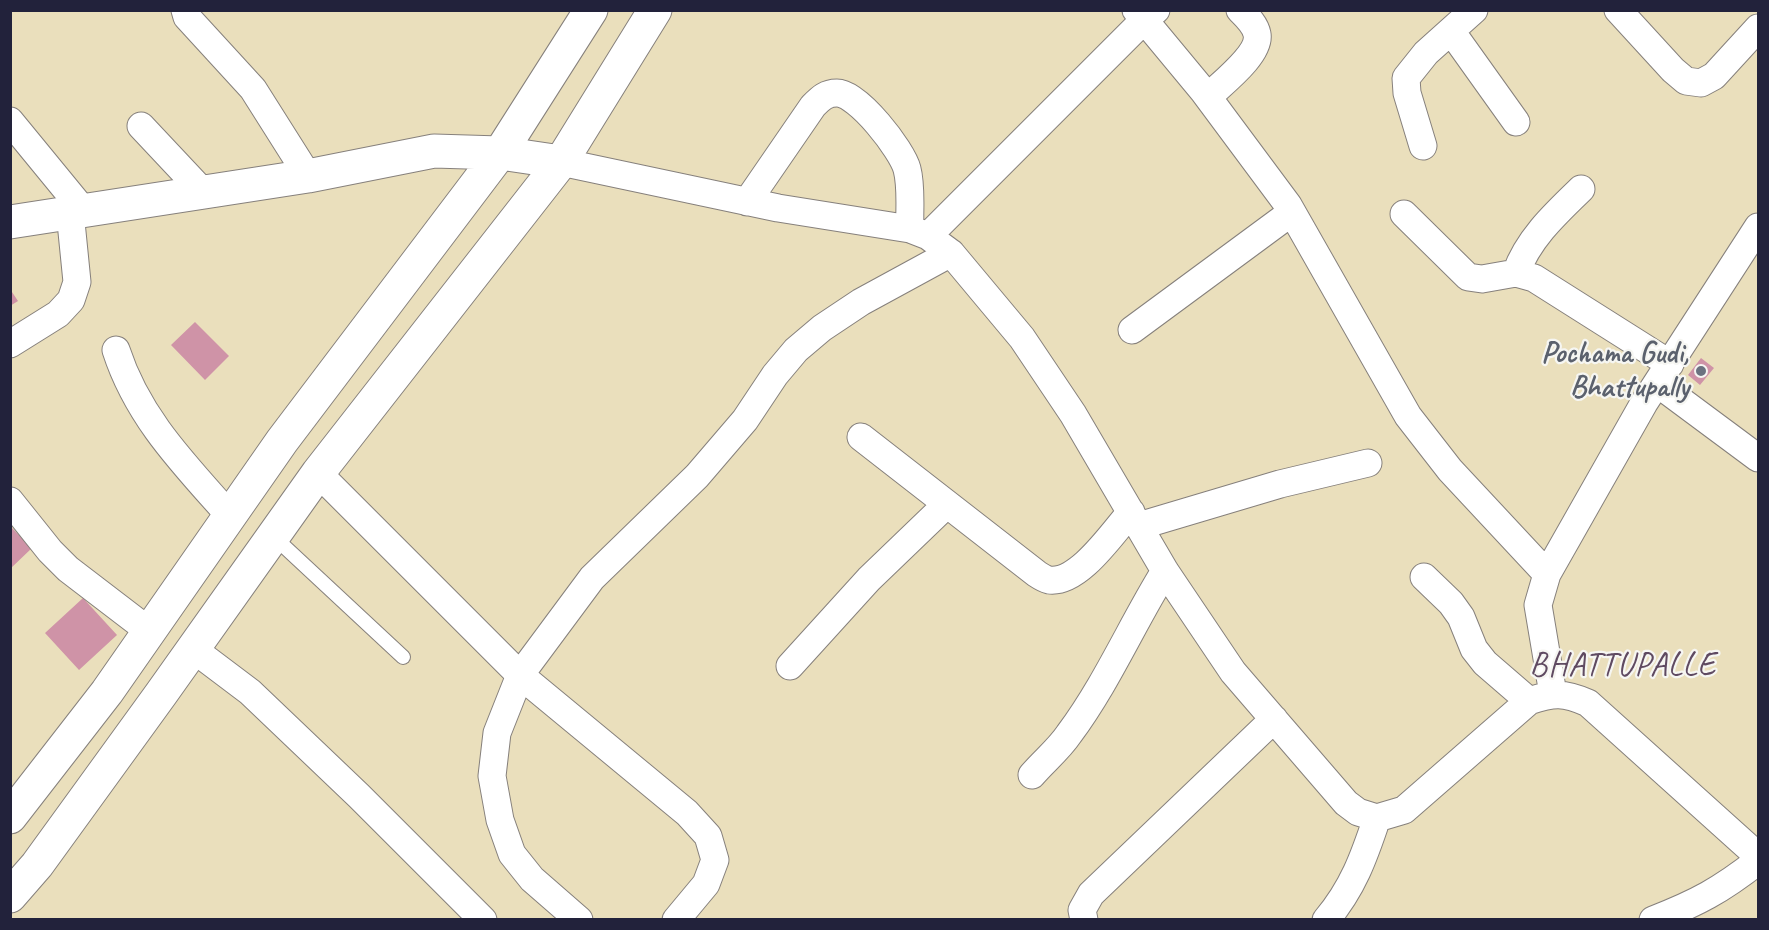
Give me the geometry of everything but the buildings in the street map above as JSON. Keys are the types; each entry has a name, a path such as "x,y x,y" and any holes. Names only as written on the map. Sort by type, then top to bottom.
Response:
{"street":[{"path":"185,10 187,17 253,89 308,176"},
{"path":"10,817 107,692 282,441 500,153 591,10"},
{"path":"10,896 37,865 318,472 561,162 655,10"},
{"path":"1208,97 1250,55 1257,42 1257,33 1252,22 1240,10"},
{"path":"1423,146 1407,93 1406,78 1426,53 1474,10"},
{"path":"1618,10 1673,70 1686,81 1701,83 1714,76 1758,28"},
{"path":"919,233 1145,14 1292,212 1408,416 1450,470 1547,574"},
{"path":"1451,31 1516,122"},
{"path":"747,202 813,106 823,96 838,93 851,98 864,109 902,155 919,233"},
{"path":"10,121 76,211 77,282 70,300 58,314 10,344"},
{"path":"141,126 203,192"},
{"path":"10,222 308,176 434,151 500,153 561,162 747,202 919,233 951,253 1022,338 1073,414 1165,571 1233,672 1346,803 1358,812 1377,818 1404,810 1541,697"},
{"path":"1516,273 1521,258 1533,241 1581,189"},
{"path":"1132,330 1292,212"},
{"path":"1404,213 1468,277 1482,279 1516,273 1534,278 1663,373 1758,458"},
{"path":"1541,697 1538,605 1547,574 1663,373 1757,236"},
{"path":"579,920 532,879 512,854 500,820 492,776 497,733 520,675 592,578 697,476 745,420 775,375 796,350 822,328 861,302 951,253"},
{"path":"116,350 125,378 141,407 170,448 230,516"},
{"path":"861,437 1037,574 1049,580 1066,578 1081,570 1135,519 1368,463"},
{"path":"318,472 520,675 687,813 708,836 715,860 706,884 676,920"},
{"path":"10,501 50,551 68,569 149,631"},
{"path":"790,666 869,579 947,504"},
{"path":"1032,775 1068,736 1093,698 1144,604 1165,571"},
{"path":"1424,577 1451,603 1461,617 1474,649 1485,663 1541,697 1575,697 1588,703 1758,858 1712,895 1653,920"},
{"path":"193,649 250,692 359,796 483,920"},
{"path":"1084,920 1082,910 1091,894 1274,719"},
{"path":"1326,920 1348,890 1362,864 1377,818"}],"lane":[{"path":"273,536 403,657"}],"place":[{"name":"Pochama Gudi, Bhattupally","path":"1701,371"}],"district":[{"name":"BHATTUPALLE","path":"1623,666"}]}
